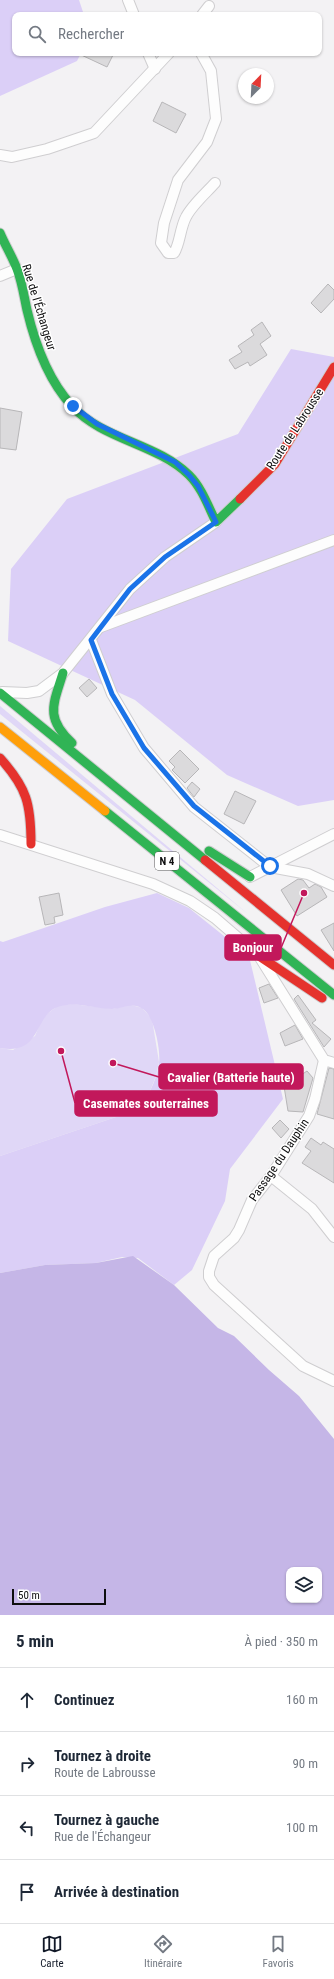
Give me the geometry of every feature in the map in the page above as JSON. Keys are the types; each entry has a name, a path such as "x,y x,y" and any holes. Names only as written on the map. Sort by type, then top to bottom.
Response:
{"main road":[{"name":"Rue de l'Échangeur","path":"0,233 16,269 31,325 42,357 54,381 73,406 97,424 175,462 198,486 216,522"},
{"name":"Route de Labrousse","path":"216,522 275,464 334,367"},
{"path":"64,673 54,708 58,729 76,746 97,773"},
{"name":"N 4","path":"0,693 334,965"},
{"name":"N 4","path":"0,727 334,995"},
{"path":"0,758 17,779 25,792 31,820 31,844"},
{"path":"132,802 250,877"},
{"path":"259,956 324,999 334,1001"}],"street":[{"path":"128,0 133,12"},
{"path":"204,12 209,6"},
{"path":"149,56 155,69"},
{"path":"0,155 12,157 47,149 94,133 166,56"},
{"path":"203,56 211,71 216,119 207,142 178,180 172,196 164,223 161,243 168,253 174,253 178,248 179,235 186,216 215,183"},
{"path":"0,276 16,269"},
{"name":"Route de Labrousse","path":"0,693 27,693 39,691 64,673 130,589 159,562 216,522"},
{"path":"101,627 334,540"},
{"path":"91,640 112,694 144,748 194,806 270,866 308,874 334,886"},
{"path":"250,877 334,834"},
{"path":"0,835 153,884 190,901 215,918 246,943 259,956 324,1060 334,1063"},
{"name":"Passage du Dauphin","path":"324,1060 315,1099 309,1116 271,1176 252,1200 234,1238 214,1256 210,1265 209,1277 214,1285 303,1366 334,1381"},
{"path":"271,1176 312,1209 334,1237"}],"shaded area":[{"path":"0,0 79,0 83,12 12,12 12,56 80,56 77,61 0,96"},
{"path":"291,349 334,357 334,800 298,806 227,775 135,700 8,641 11,569 67,499 238,434"},
{"path":"0,706 248,914 0,714"},
{"path":"157,893 189,908 249,956 283,1099 230,1169 225,1201 192,1270 174,1285 138,1258 122,1257 96,1263 45,1265 0,1273 0,1156 119,1116 135,1107 146,1098 153,1084 158,1067 159,1050 156,1033 150,1017 146,1011 141,1008 137,1006 130,1006 112,1009 83,1005 67,1005 55,1008 42,1022 32,1039 25,1045 15,1049 0,1048 0,941 3,942 105,907"},
{"path":"72,1004 114,1009 128,1004 142,1008 152,1019 159,1062 156,1076 148,1096 135,1107 119,1116 0,1156 0,1048 13,1050 35,1036 43,1017 59,1005"},
{"path":"133,1256 174,1285 218,1328 234,1336 269,1370 299,1396 334,1439 334,1615 0,1615 0,1273 45,1265 96,1263"}],"building":[{"path":"83,56 112,56 107,67"},
{"path":"162,102 186,114 176,133 153,121"},
{"path":"328,284 334,290 334,299 321,313 311,303"},
{"path":"262,322 271,336 260,344 267,355 250,366 248,362 235,369 229,360 242,352 238,346 254,335 251,330"},
{"path":"0,408 22,412 16,450 0,448"},
{"path":"89,679 97,688 87,697 79,688"},
{"path":"180,750 199,769 185,783 172,770 175,767 169,761"},
{"path":"192,782 200,789 194,797 187,788"},
{"path":"235,791 256,801 244,824 224,814"},
{"path":"298,879 303,880 309,888 315,884 321,887 327,897 297,916 281,890"},
{"path":"59,893 63,915 54,917 55,923 45,925 39,897"},
{"path":"334,923 334,951 321,930"},
{"path":"269,984 278,998 264,1003 259,988"},
{"path":"298,995 316,1020 312,1023 331,1039 324,1047 294,999"},
{"path":"295,1025 303,1039 285,1046 280,1033"},
{"path":"329,1068 334,1069 334,1119 317,1114"},
{"path":"307,1071 313,1078 303,1112 288,1111 283,1080 297,1078"},
{"path":"280,1120 289,1129 281,1138 272,1128"},
{"path":"311,1138 321,1145 323,1142 334,1149 334,1183 302,1163 311,1151 305,1147"}],"traffic: fast":[{"path":"0,233 19,274 30,323 38,348 56,385 72,406 99,427 146,448 176,464 194,480 216,522 240,499"},
{"path":"63,673 56,694 54,711 58,726 63,734 72,743"},
{"path":"0,693 205,860"},
{"path":"105,811 334,995"},
{"path":"209,851 250,877"}],"traffic: slow":[{"path":"0,727 105,811"}],"traffic: jam":[{"path":"240,499 275,464 334,367"},
{"path":"0,758 16,778 26,797 30,818 31,844"},
{"path":"205,860 334,965"},
{"path":"259,956 322,998"}],"place":[{"name":"Bonjour","path":"304,893"},
{"name":"Casemates souterraines","path":"61,1051"},
{"name":"Cavalier (Batterie haute)","path":"113,1063"}],"route":[{"path":"73,406 97,424 175,462 198,486 216,522 165,557 130,589 91,640 112,694 144,748 194,806 245,848 270,866"}]}
